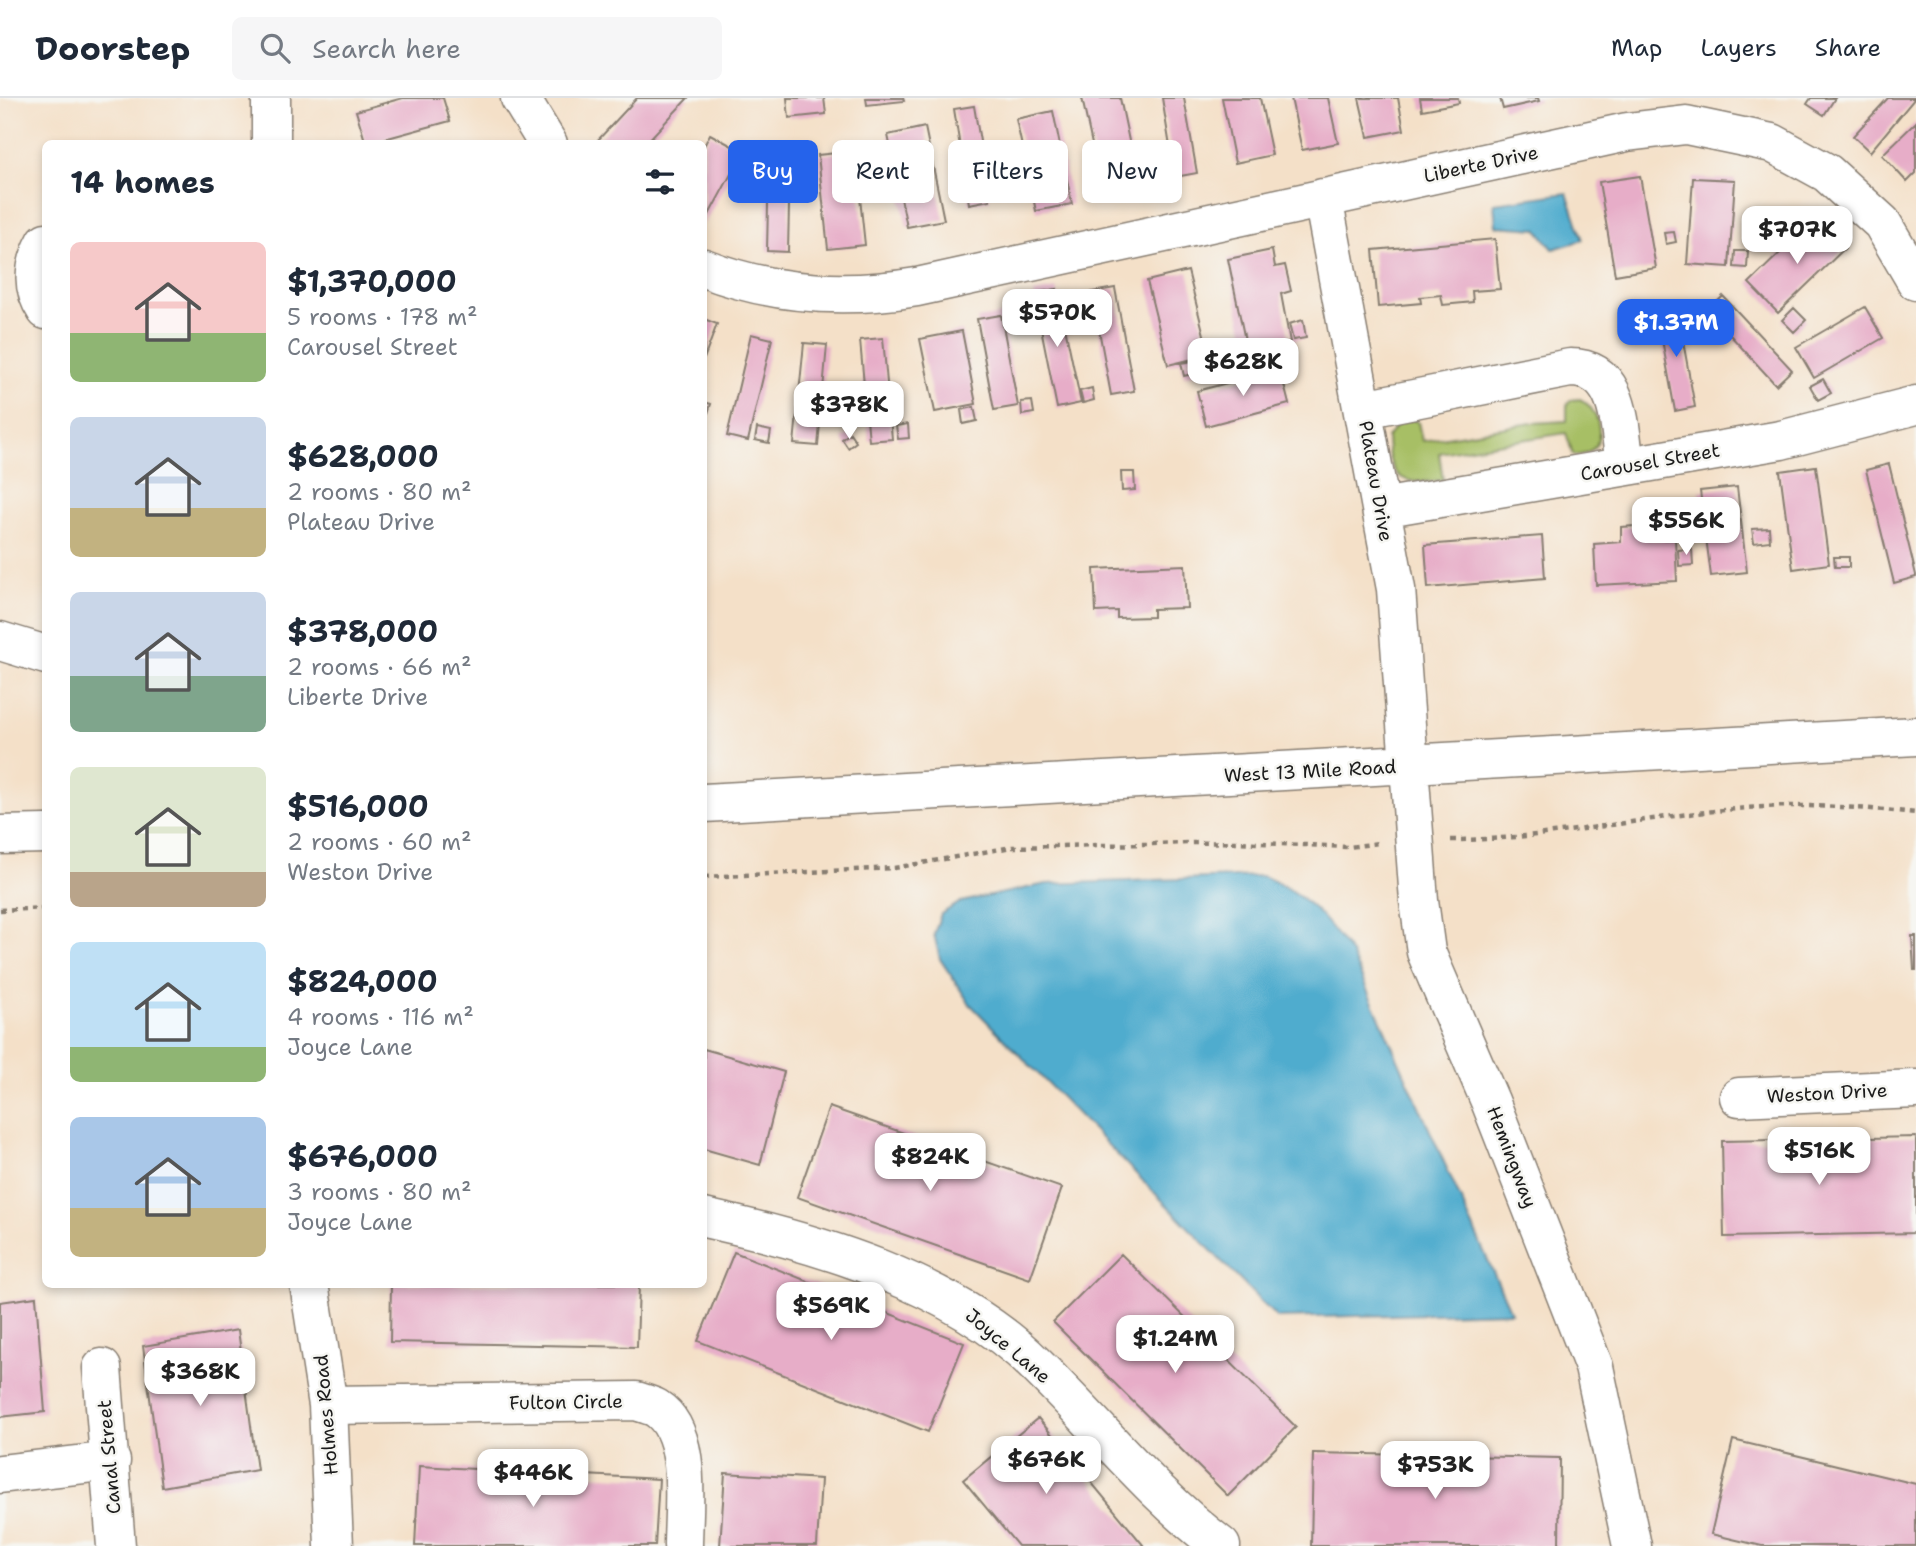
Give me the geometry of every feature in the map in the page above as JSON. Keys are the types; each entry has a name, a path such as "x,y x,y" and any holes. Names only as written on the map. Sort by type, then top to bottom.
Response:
{"street":[{"path":"271,98 271,140"},
{"path":"520,98 546,140"},
{"name":"Liberte Drive","path":"707,269 736,281 778,291 868,295 917,287 1628,132 1686,125 1772,143 1827,173 1882,223 1916,281"},
{"name":"Plateau Drive","path":"1322,198 1364,408 1396,589 1409,766"},
{"path":"42,249 37,258 35,276 36,295 42,304"},
{"path":"1364,408 1570,368 1585,368 1599,375 1611,387 1625,466"},
{"name":"Carousel Street","path":"1381,508 1781,440 1916,405"},
{"path":"0,641 42,654"},
{"name":"West 13 Mile Road","path":"707,803 1916,736"},
{"name":"Hemingway","path":"1409,766 1426,953 1490,1101 1594,1367 1632,1546"},
{"path":"0,835 42,834"},
{"name":"Weston Drive","path":"1739,1097 1916,1089"},
{"name":"Joyce Lane","path":"707,1219 853,1259 960,1306 1034,1362 1180,1514 1221,1546"},
{"name":"Holmes Road","path":"310,1288 328,1405 334,1546"},
{"name":"Canal Street","path":"102,1368 116,1546"},
{"name":"Fulton Circle","path":"328,1405 636,1401 657,1409 673,1426 683,1458 683,1546"},
{"path":"0,1474 111,1461"}],"path":[{"path":"707,877 894,867 1012,847 1237,842 1349,847 1559,832 1735,809 1796,806 1916,813"},
{"path":"0,911 42,908"}],"green space":[{"path":"1580,399 1594,414 1599,433 1592,449 1584,454 1573,455 1566,433 1439,453 1443,480 1408,480 1395,471 1391,463 1387,438 1398,423 1412,419 1418,422 1422,441 1532,423 1567,421 1567,405 1571,400"}],"water":[{"path":"1567,193 1583,240 1553,249 1537,229 1496,226 1494,203"},
{"path":"1263,876 1303,899 1332,929 1351,954 1511,1312 1277,1318 970,1004 940,959 934,934 941,914 961,902 1046,884"}],"building":[{"path":"403,98 443,98 450,121 381,140 365,140 356,111"},
{"path":"637,98 688,98 649,140 598,140"},
{"path":"787,98 824,98 826,114 789,118"},
{"path":"866,98 903,98 904,101 867,105"},
{"path":"1082,98 1120,98 1129,140 1091,140"},
{"path":"1162,98 1184,98 1197,173 1182,176 1182,140 1169,140"},
{"path":"1222,98 1260,98 1272,155 1235,163"},
{"path":"1291,98 1328,98 1338,143 1302,150"},
{"path":"1359,98 1398,98 1404,130 1368,137"},
{"path":"1420,98 1458,98 1459,103 1422,110"},
{"path":"1500,98 1538,98 1539,101 1503,109"},
{"path":"1811,98 1835,98 1824,115 1807,104"},
{"path":"1888,98 1915,98 1870,152 1853,136"},
{"path":"974,106 980,140 959,140 954,109"},
{"path":"1053,111 1059,140 1021,140 1016,119"},
{"path":"1916,122 1916,173 1907,182 1882,155"},
{"path":"925,127 928,140 889,140 888,135"},
{"path":"710,134 728,144 728,180 707,218 707,140"},
{"path":"832,153 832,203 861,203 865,245 828,249 818,155"},
{"path":"934,171 944,220 907,227 902,203 934,203"},
{"path":"1640,176 1656,268 1615,275 1599,182"},
{"path":"1693,178 1735,180 1729,267 1687,264"},
{"path":"1068,184 1072,204 1036,211 1034,203 1068,203"},
{"path":"768,203 789,203 788,252 767,251"},
{"path":"1816,218 1845,248 1778,313 1749,283"},
{"path":"1674,232 1676,242 1666,244 1664,233"},
{"path":"1495,239 1500,289 1472,291 1473,302 1443,305 1441,295 1420,297 1421,303 1378,307 1373,250"},
{"path":"1272,250 1275,267 1285,265 1291,291 1281,294 1290,342 1247,350 1228,259"},
{"path":"1735,251 1748,251 1747,268 1734,267"},
{"path":"1188,271 1209,355 1168,365 1147,281"},
{"path":"1115,288 1134,391 1111,395 1092,292"},
{"path":"1057,289 1081,403 1057,408 1034,293"},
{"path":"1723,296 1792,370 1776,385 1708,311"},
{"path":"1865,307 1883,338 1814,378 1796,347"},
{"path":"1677,308 1695,407 1675,411 1657,312"},
{"path":"1794,308 1806,320 1794,332 1782,320"},
{"path":"1652,314 1654,326 1640,329 1638,316"},
{"path":"1001,315 1018,406 994,410 977,319"},
{"path":"707,320 717,324 707,351"},
{"path":"1303,320 1306,338 1293,340 1289,324"},
{"path":"1710,320 1718,329 1708,340 1699,332"},
{"path":"962,331 976,404 935,412 920,339"},
{"path":"751,334 772,339 748,441 727,436"},
{"path":"883,338 892,439 869,441 860,340"},
{"path":"804,343 827,345 818,446 794,444"},
{"path":"1193,361 1196,373 1184,376 1181,363"},
{"path":"1280,369 1289,404 1206,426 1197,391"},
{"path":"1823,379 1831,393 1818,400 1810,386"},
{"path":"1092,388 1094,400 1083,403 1080,391"},
{"path":"1032,401 1034,413 1022,415 1021,402"},
{"path":"974,407 977,421 963,424 961,410"},
{"path":"908,424 909,438 898,439 896,426"},
{"path":"757,428 771,431 769,443 755,440"},
{"path":"850,433 856,442 848,448 842,439"},
{"path":"1889,464 1916,575 1894,583 1866,470"},
{"path":"1816,466 1829,564 1793,569 1780,471"},
{"path":"1121,472 1134,472 1135,490 1122,491"},
{"path":"1737,487 1747,572 1711,576 1700,491"},
{"path":"1650,525 1651,540 1675,539 1677,581 1596,585 1594,544 1621,542 1621,527"},
{"path":"1769,528 1770,541 1754,543 1752,529"},
{"path":"1542,536 1545,578 1428,588 1425,545"},
{"path":"1692,549 1693,565 1679,566 1678,550"},
{"path":"1834,557 1849,557 1849,567 1835,567"},
{"path":"1185,565 1187,608 1153,609 1153,617 1117,618 1117,611 1096,612 1094,569"},
{"path":"1912,936 1916,936 1916,970 1914,970"},
{"path":"707,1050 784,1072 760,1165 707,1150"},
{"path":"829,1107 1062,1188 1030,1279 797,1197"},
{"path":"1916,1137 1916,1233 1724,1237 1722,1141"},
{"path":"734,1252 964,1343 928,1432 698,1341"},
{"path":"1121,1254 1296,1427 1228,1496 1053,1322"},
{"path":"391,1288 639,1288 637,1347 390,1342"},
{"path":"36,1297 45,1412 0,1417 0,1302"},
{"path":"238,1330 257,1470 162,1487 143,1346"},
{"path":"1038,1418 1144,1546 1018,1546 963,1480"},
{"path":"1733,1440 1916,1484 1916,1546 1762,1546 1711,1534"},
{"path":"1313,1453 1560,1458 1559,1546 1311,1546"},
{"path":"419,1466 659,1479 655,1546 415,1546"},
{"path":"725,1473 821,1479 817,1546 720,1546"}]}
